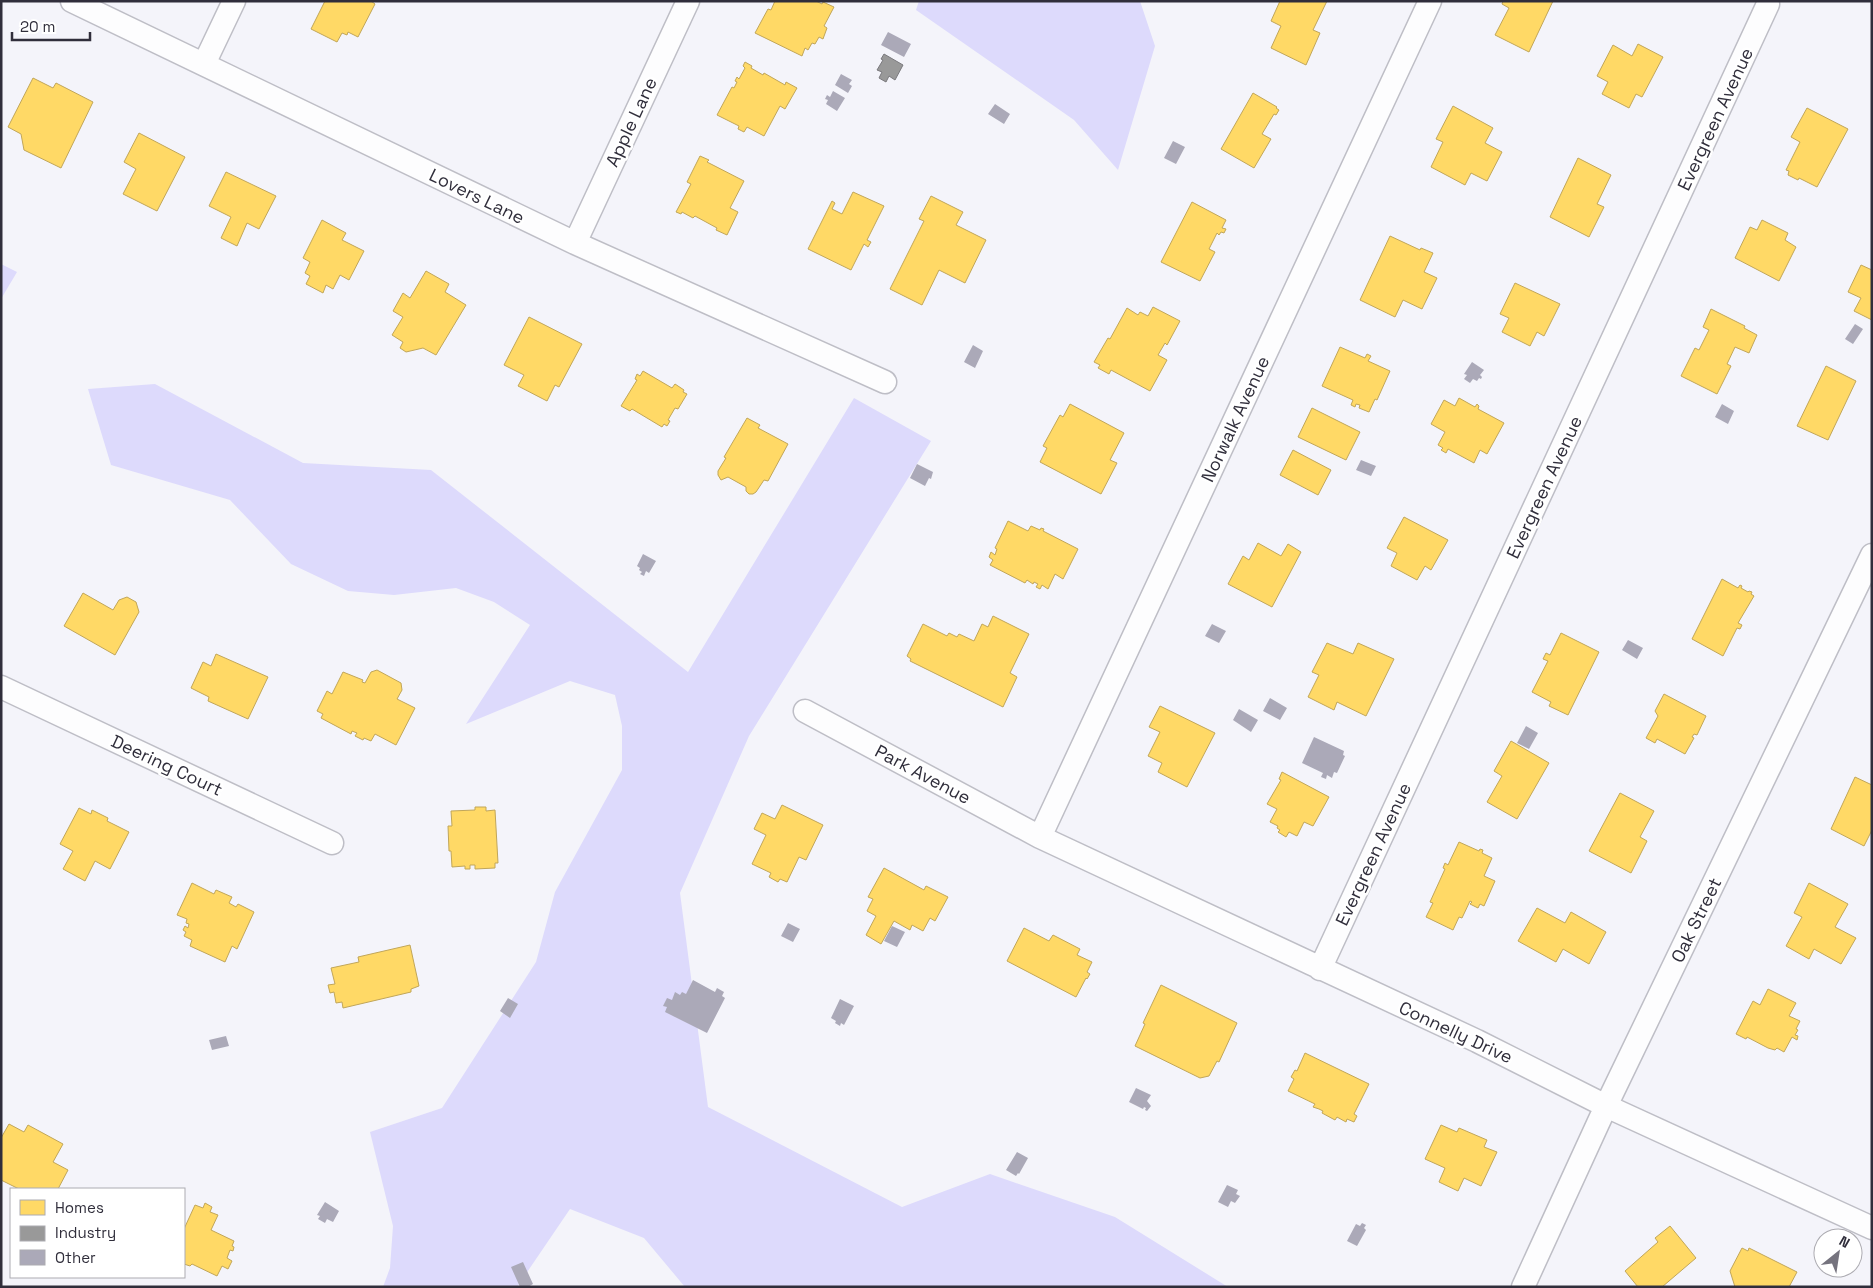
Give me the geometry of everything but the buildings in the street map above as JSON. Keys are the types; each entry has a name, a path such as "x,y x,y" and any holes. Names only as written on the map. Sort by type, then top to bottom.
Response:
{"street":[{"name":"Lovers Lane","path":"72,1 575,243 885,382"},
{"path":"204,64 234,1"},
{"name":"Apple Lane","path":"575,243 688,1"},
{"name":"Norwalk Avenue","path":"1040,837 1430,1"},
{"name":"Evergreen Avenue","path":"1320,969 1768,4"},
{"name":"Oak Street","path":"1523,1287 1606,1106 1872,555"},
{"name":"Deering Court","path":"1,687 332,843"},
{"name":"Park Avenue","path":"805,710 1040,837"},
{"name":"Connelly Drive","path":"1040,837 1477,1041 1606,1106 1872,1228"}],"shaded area":[{"path":"919,1 1140,1 1155,46 1118,170 1074,120 916,10"},
{"path":"1,264 17,272 1,299"},
{"path":"155,384 303,463 431,470 688,672 854,398 931,441 749,736 680,893 708,1107 902,1207 990,1174 1115,1217 1228,1287 685,1287 644,1238 570,1209 517,1287 383,1287 390,1268 393,1226 370,1132 442,1108 536,962 555,892 622,770 622,726 615,695 570,681 466,724 530,625 494,602 456,588 394,595 348,591 291,564 230,500 111,465 88,389"}]}
